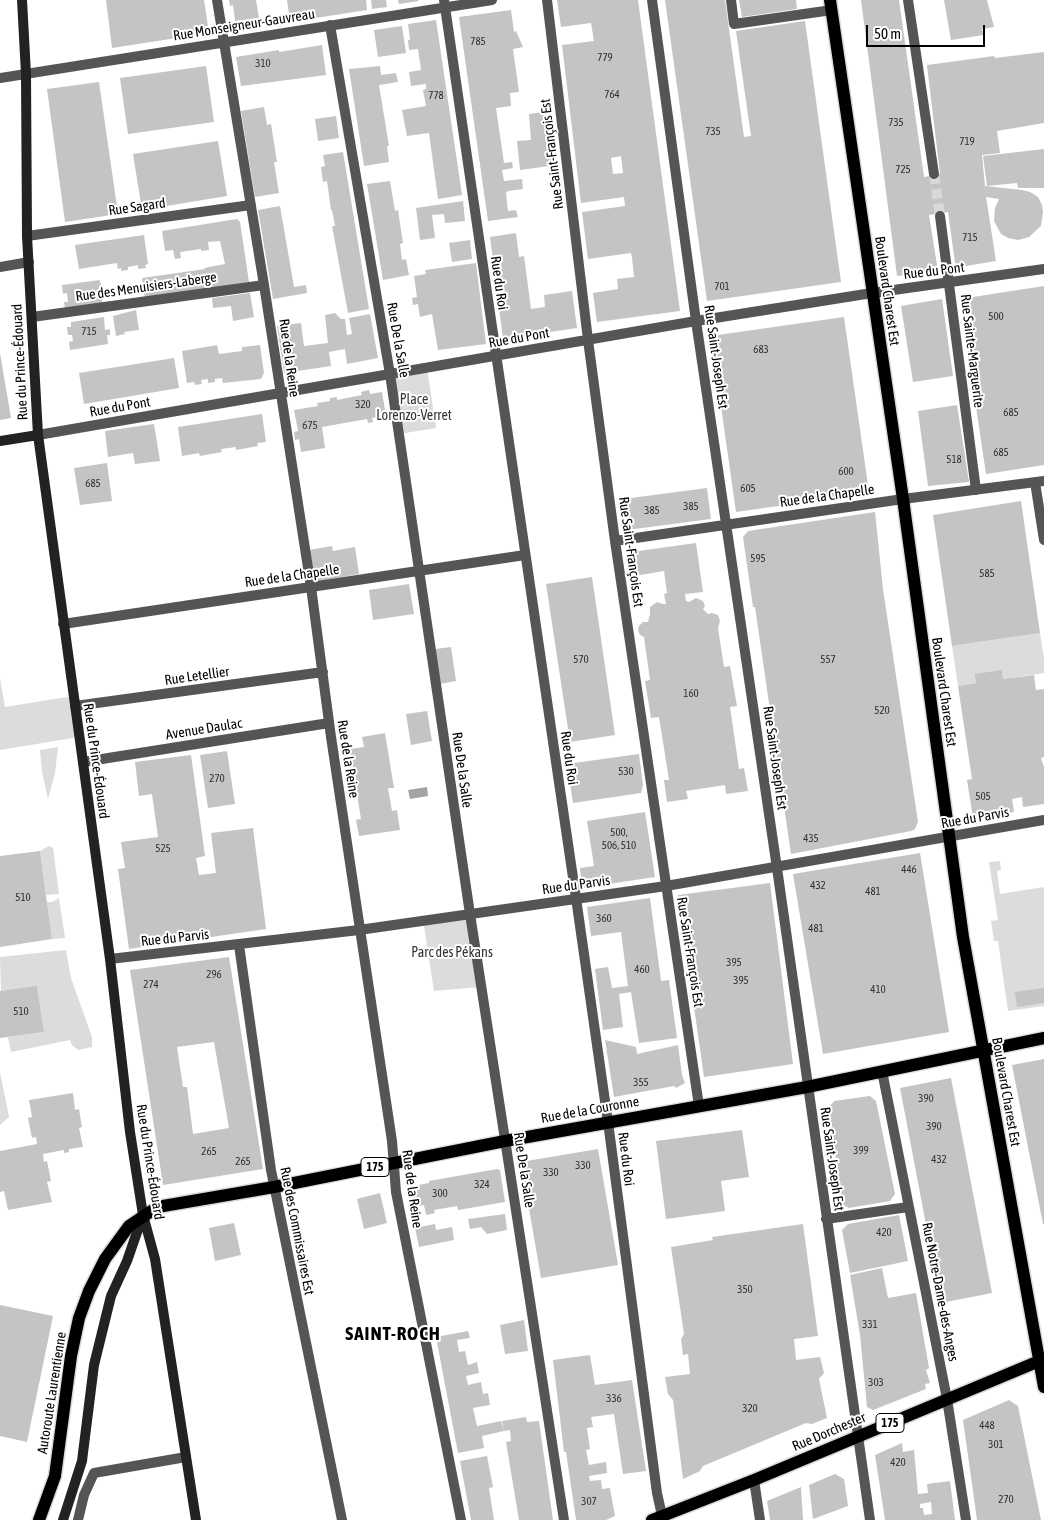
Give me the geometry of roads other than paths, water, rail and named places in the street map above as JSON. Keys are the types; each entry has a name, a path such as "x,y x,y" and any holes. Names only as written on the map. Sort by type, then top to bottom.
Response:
{"main road":[{"name":"Boulevard Charest Est","path":"831,5 964,937 1041,1360 1044,1387"},
{"name":"Rue de la Couronne","path":"143,1215 163,1206 274,1187 505,1141 807,1087 1044,1038"},
{"name":"Autoroute Laurentienne","path":"39,1520 55,1476 71,1356 80,1318 95,1278 105,1259 129,1226 143,1215"},
{"name":"Rue Dorchester","path":"659,1518 1041,1360"}],"street":[{"name":"Rue du Prince-Édouard","path":"22,0 26,74 28,236 38,435 110,959 130,1132 143,1215 155,1259 196,1520"},
{"name":"Rue de la Reine","path":"217,0 312,587 329,723 392,1141 396,1192 462,1520"},
{"name":"Rue Monseigneur-Gauvreau","path":"0,78 330,25 445,4 492,0"},
{"name":"Rue Saint-François Est","path":"547,0 588,340 615,541 699,1106"},
{"name":"Rue Saint-Joseph Est","path":"652,0 696,322 777,868 870,1520"},
{"path":"731,0 734,24 831,5"},
{"path":"908,0 934,174"},
{"name":"Rue du Roi","path":"445,4 608,1122 659,1518"},
{"name":"Rue De la Salle","path":"330,25 390,374 470,914 564,1520"},
{"name":"Rue Sagard","path":"28,236 251,205"},
{"name":"Rue Sainte-Marguerite","path":"940,216 976,490"},
{"path":"0,267 29,262"},
{"name":"Rue du Pont","path":"0,441 872,293 1044,269"},
{"name":"Rue des Menuisiers-Laberge","path":"32,317 264,285"},
{"path":"1040,482 1044,540"},
{"name":"Rue de la Chapelle","path":"615,541 903,499 1040,482"},
{"name":"Rue de la Chapelle","path":"64,624 525,556"},
{"name":"Rue Letellier","path":"75,706 323,672"},
{"name":"Avenue Daulac","path":"83,762 329,723"},
{"name":"Rue du Parvis","path":"110,959 359,930 666,886 1044,820"},
{"name":"Rue des Commissaires Est","path":"239,945 274,1187 342,1520"},
{"name":"Rue Notre-Dame-des-Anges","path":"882,1071 947,1399 966,1520"},
{"path":"826,1219 908,1207"},
{"path":"63,1520 82,1460 94,1365 111,1296 143,1215"},
{"path":"78,1520 84,1495 94,1473 186,1457"},
{"path":"754,1480 760,1520"}],"tunnel":[{"path":"934,174 940,216"}],"district":[{"name":"SAINT-ROCH","path":"393,1334"}],"park label":[{"name":"Place Lorenzo-Verret","path":"414,408"},
{"name":"Parc des Pékans","path":"452,953"}]}
